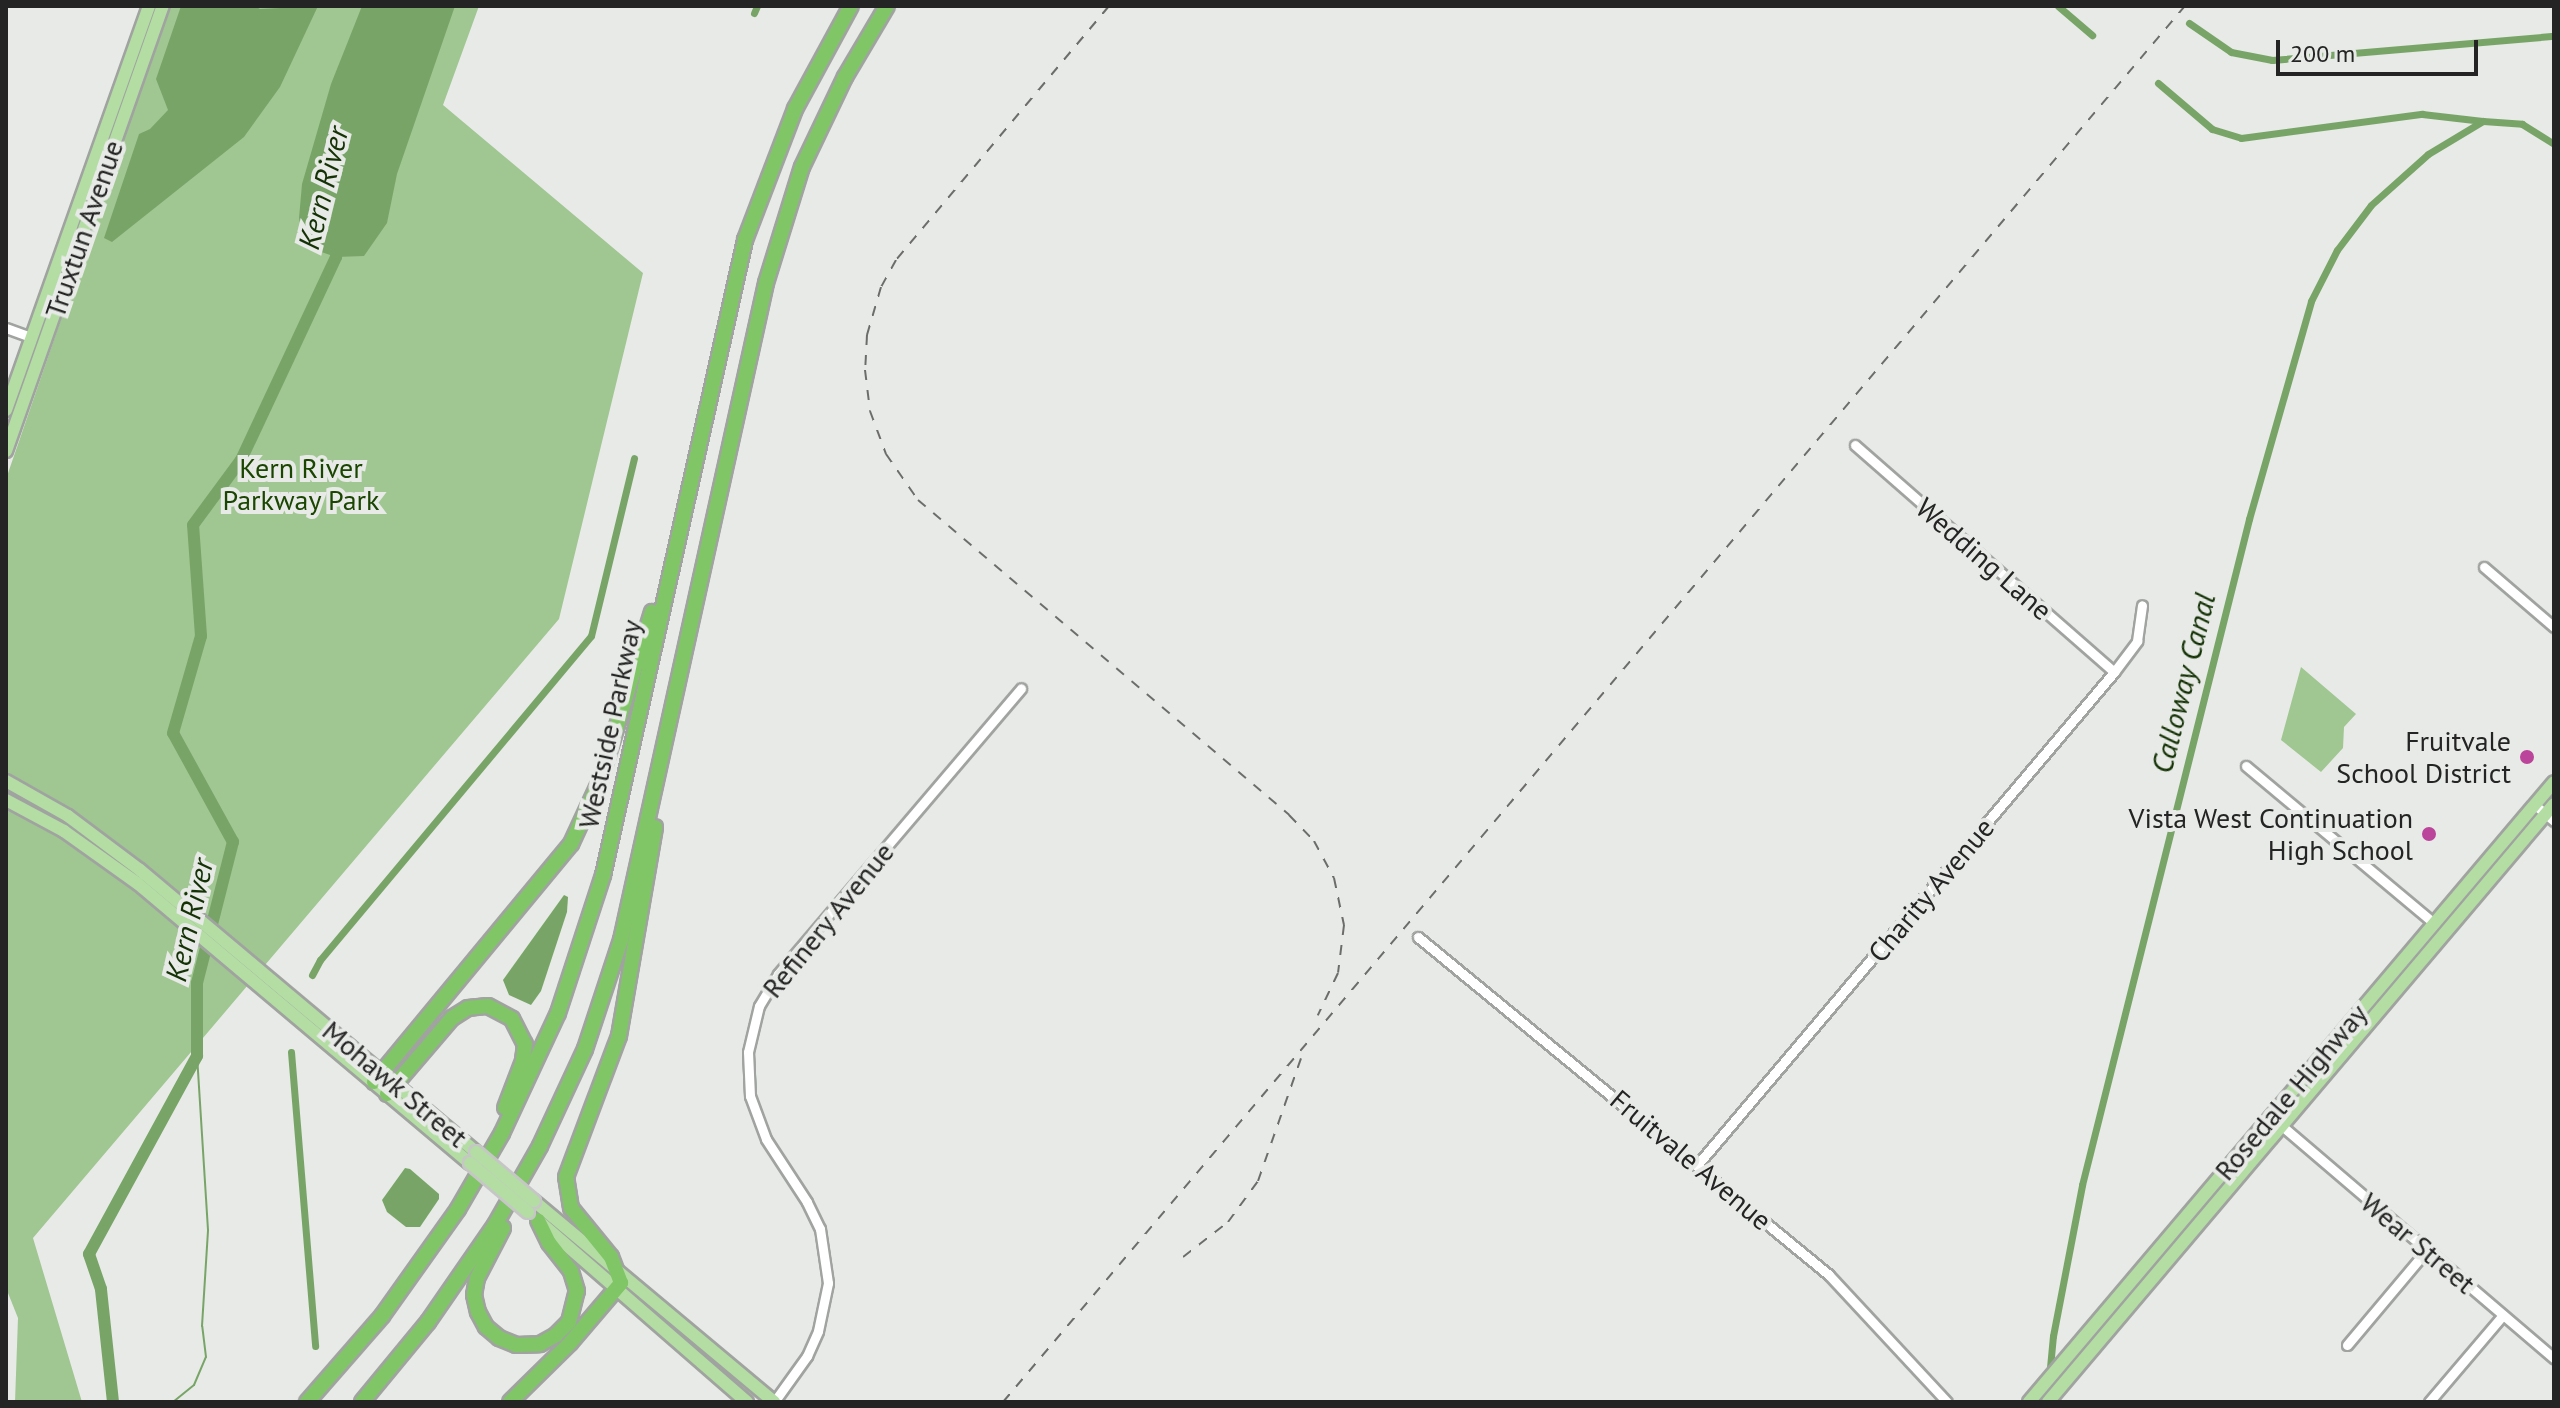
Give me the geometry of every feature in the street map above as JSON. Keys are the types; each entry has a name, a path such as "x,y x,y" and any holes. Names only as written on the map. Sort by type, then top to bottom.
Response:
{"highway":[{"name":"Westside Parkway","path":"307,1402 382,1316 434,1245 502,1133 541,1053 572,975 603,875 732,294 759,200 795,109 851,6"},
{"name":"Westside Parkway","path":"445,1298 520,1183 585,1049 621,940 766,283 782,225 802,167 828,109 887,6"},
{"path":"377,1078 536,890 578,832 604,769 682,516"},
{"path":"510,1402 619,1283 611,1257 574,1213 567,1197 566,1177 611,1064 624,1016 653,846 663,759"},
{"path":"391,1089 452,1018 464,1009 482,1005 498,1009 512,1019 522,1033 524,1055 509,1099 434,1245"},
{"path":"533,1211 549,1243 571,1271 577,1291 576,1306 565,1327 551,1339 534,1345 516,1345 494,1335 483,1323 476,1306 475,1284 550,1140 585,1049"},
{"path":"351,1402 445,1298"},
{"path":"362,1402 445,1298"}],"main road":[{"name":"Truxtun Avenue","path":"6,410 149,6"},
{"name":"Truxtun Avenue","path":"6,451 160,6"},
{"path":"31,337 35,344 33,374"},
{"name":"Mohawk Street","path":"6,781 68,816 140,870 252,971 533,1211 619,1283 774,1402"},
{"name":"Rosedale Highway","path":"2031,1400 2554,782"},
{"name":"Mohawk Street","path":"6,800 64,831 252,971"},
{"name":"Rosedale Highway","path":"2048,1402 2551,813"},
{"path":"2441,939 2448,920 2482,879 2483,866"},
{"path":"2387,1002 2393,985 2433,937 2434,923"},
{"path":"2282,1126 2283,1116 2326,1063 2335,1040"},
{"path":"2214,1206 2217,1192 2268,1132 2270,1126 2266,1122"},
{"name":"Mohawk Street","path":"533,1211 619,1283 747,1402"}],"street":[{"path":"6,328 31,337"},
{"name":"Wedding Lane","path":"1855,445 2114,672"},
{"path":"2484,567 2554,627"},
{"name":"Charity Avenue","path":"1698,1164 2114,672 2137,641 2142,605"},
{"name":"Refinery Avenue","path":"774,1402 813,1344 826,1309 828,1283 820,1229 807,1202 766,1139 750,1096 748,1052 759,1006 778,974 1021,688"},
{"path":"2246,766 2434,923"},
{"path":"2535,805 2551,813"},
{"name":"Fruitvale Avenue","path":"1418,937 1698,1164 1841,1287 1947,1402"},
{"name":"Wear Street","path":"2282,1126 2554,1358"},
{"path":"2347,1345 2426,1251"},
{"path":"2429,1402 2503,1315"}],"green space":[{"name":"Kern River Parkway Park","path":"169,6 479,6 443,105 643,273 559,619 33,1238 82,1402 15,1402 18,1318 6,1288 6,479"},
{"path":"2301,667 2356,714 2344,727 2343,748 2321,772 2281,740"}],"water":[{"path":"181,6 255,6 260,9 318,6 280,87 244,137 112,242 104,238 139,134 150,129 168,110 156,79"},
{"path":"362,6 455,6 397,174 387,223 364,256 336,257 304,246 299,218 302,184 331,84"},
{"path":"564,895 568,897 567,912 541,991 531,1005 509,995 503,980"},
{"path":"405,1168 439,1194 439,1199 420,1227 406,1227 387,1212 382,1200"}],"waterway":[{"path":"754,13 757,6"},
{"path":"2058,6 2092,35"},
{"path":"2189,23 2231,52 2272,60 2554,36"},
{"path":"2158,83 2212,129 2241,138 2422,114 2483,121"},
{"name":"Calloway Canal","path":"2047,1399 2053,1336 2082,1185 2249,519 2311,301 2337,250 2371,205 2428,154 2483,121 2522,124 2554,144"},
{"name":"Kern River","path":"113,1402 101,1289 89,1254 197,1056 197,983 233,842 173,733 201,636 193,525 241,460 336,257 339,241"},
{"path":"312,975 320,960 591,636 634,458"},
{"path":"291,1052 315,1346"},
{"path":"173,1402 194,1385 206,1357 202,1326 208,1230 197,1056"}],"railway":[{"path":"1109,6 896,260 881,287 867,335 865,370 870,411 886,454 918,500 1289,815 1314,841 1334,878 1344,925 1338,973 1318,1015"},
{"path":"1003,1402 2185,6"},
{"path":"1183,1257 1228,1222 1258,1181 1301,1058"}],"place":[{"name":"Fruitvale School District","path":"2527,757"},
{"name":"Vista West Continuation High School","path":"2429,834"}]}
